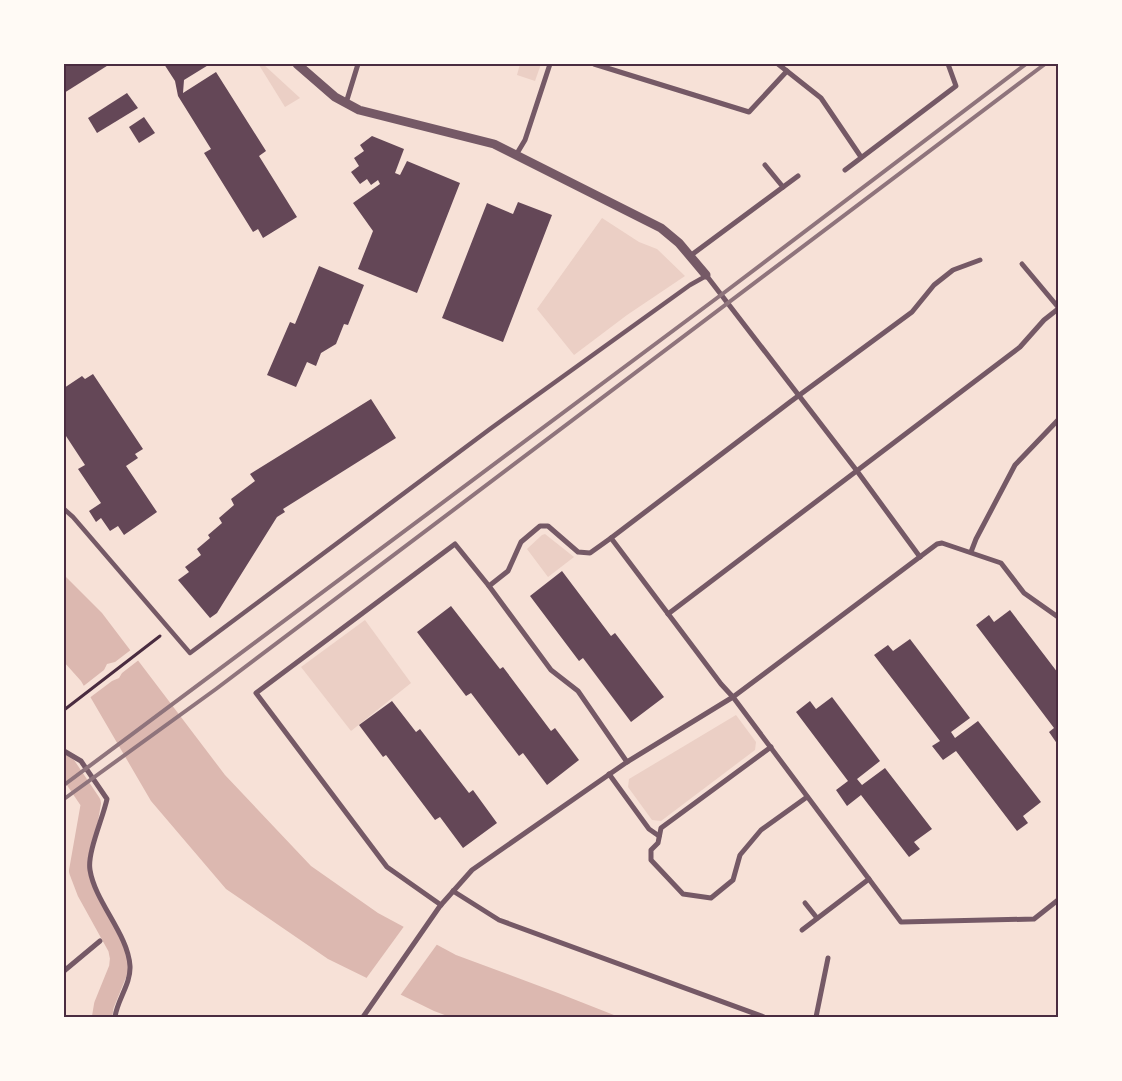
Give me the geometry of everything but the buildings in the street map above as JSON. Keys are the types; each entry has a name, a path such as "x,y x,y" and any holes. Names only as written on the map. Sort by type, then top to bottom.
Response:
{"street":[{"path":"297,64 335,97 359,110 488,142 661,228 679,244 706,276 799,395 920,557"},
{"path":"346,103 358,64"},
{"path":"516,155 525,140 550,64"},
{"path":"594,64 750,112 788,71"},
{"path":"778,64 821,98 861,157"},
{"path":"845,170 956,86 948,64"},
{"path":"765,165 783,188"},
{"path":"690,256 798,176"},
{"path":"489,586 508,571 521,542 540,526 548,526 578,552 590,553 912,312 934,285 953,270 980,260"},
{"path":"668,614 1020,348 1044,320 1058,308 1022,264"},
{"path":"64,509 73,517 190,653 490,428 682,291 706,276"},
{"path":"971,552 1015,465 1058,420"},
{"path":"611,538 721,684 733,696 901,922 1034,919 1058,900"},
{"path":"363,1017 441,906 472,870 627,762 733,696 937,544 942,543 1001,563 1024,593 1058,617"},
{"path":"441,906 387,867 256,693 455,544 489,586 551,670 578,691 627,762"},
{"path":"771,747 661,828 658,844 652,850 652,860 683,894 711,898 732,880 740,855 762,830 807,797"},
{"path":"64,752 81,761 107,799 95,840 90,868 93,882 129,954 131,968 115,1017"},
{"path":"609,774 649,829 659,836"},
{"path":"802,930 869,879"},
{"path":"453,891 499,920 764,1017"},
{"path":"805,903 817,918"},
{"path":"64,972 100,941"},
{"path":"816,1017 828,958"}],"path":[{"path":"64,710 164,633"}],"shaded area":[{"path":"263,64 300,98 285,107 259,65"},
{"path":"520,64 541,64 535,81 517,75"},
{"path":"602,218 639,242 657,249 685,276 627,315 574,355 537,309"},
{"path":"545,534 574,557 548,577 527,549"},
{"path":"64,575 102,613 225,775 311,866 378,913 456,955 619,1017 450,1017 328,959 226,889 151,801 81,681 64,662"},
{"path":"365,620 411,683 351,731 301,667"},
{"path":"736,715 756,742 755,750 661,821 652,820 628,787 629,779"}],"pier":[{"path":"132,649 140,659 122,673 119,678 88,699 81,688 104,670 107,664 115,662"},
{"path":"405,925 438,943 399,997 365,980"}],"waterway":[{"path":"64,763 91,803 79,871 87,892 118,948 120,958 119,968 104,1005 102,1017"}],"railway":[{"path":"64,785 721,295 1026,64"},
{"path":"64,799 216,689 1045,64"}]}
